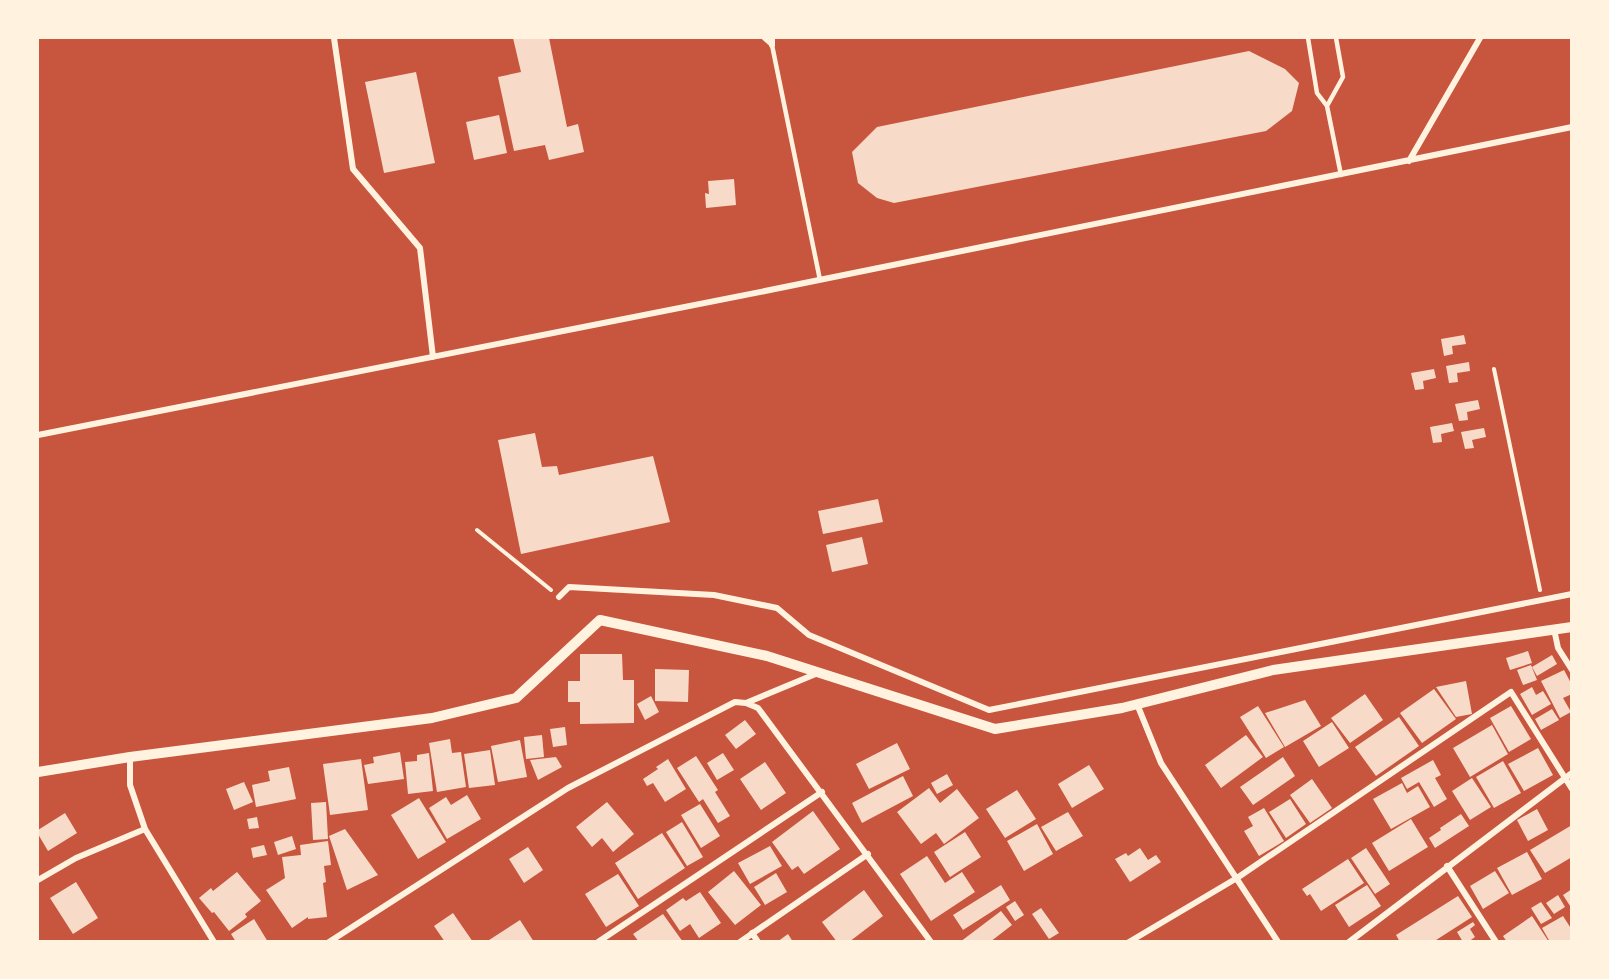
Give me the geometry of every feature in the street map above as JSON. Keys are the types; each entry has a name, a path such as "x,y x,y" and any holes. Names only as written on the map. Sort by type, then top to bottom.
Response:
{"street":[{"path":"334,38 353,169 420,248 433,357"},
{"path":"771,45 772,38"},
{"path":"1408,161 1480,38"},
{"path":"38,435 820,280 1572,127"},
{"path":"559,597 569,587 714,595 777,608 809,635 989,710 1572,594"},
{"path":"38,772 130,757 432,718 516,698 600,620 767,656 995,729 1137,704 1273,670 1572,627"},
{"path":"1554,629 1558,648 1572,670"},
{"path":"746,703 818,673"},
{"path":"1129,942 1237,878 1511,692 1572,789"},
{"path":"328,942 568,788 735,702 746,703 758,708 931,942"},
{"path":"1137,704 1161,763 1278,942"},
{"path":"130,757 130,785 145,829 214,942"},
{"path":"1349,942 1572,774"},
{"path":"598,942 822,792"},
{"path":"38,880 76,858 145,829"},
{"path":"740,942 868,854"},
{"path":"1447,866 1496,942"},
{"path":"752,933 758,942"}],"lane":[{"path":"764,38 771,45 820,280"},
{"path":"1308,38 1317,93 1327,106 1341,175"},
{"path":"1327,106 1343,77 1336,38"}],"path":[{"path":"1494,369 1542,600"},
{"path":"477,530 559,597"}],"building":[{"path":"513,38 549,38 567,127 578,124 584,152 549,160 545,145 514,151 498,77 521,72"},
{"path":"1249,51 1285,69 1299,83 1292,111 1266,131 894,203 877,198 858,183 852,152 877,127"},
{"path":"416,72 435,163 384,173 365,82"},
{"path":"499,115 507,153 474,160 466,122"},
{"path":"734,179 736,205 706,208 705,193 709,194 708,181"},
{"path":"1464,335 1466,344 1452,346 1453,354 1444,356 1441,339"},
{"path":"1469,362 1470,371 1457,373 1458,382 1449,383 1446,366"},
{"path":"1434,369 1436,378 1423,381 1424,389 1415,390 1411,373"},
{"path":"1478,400 1480,409 1467,412 1468,420 1459,421 1455,404"},
{"path":"1452,423 1454,431 1441,434 1442,442 1433,443 1430,427"},
{"path":"1484,428 1486,437 1472,440 1474,448 1465,449 1461,432"},
{"path":"535,433 542,467 557,466 559,475 653,456 670,522 521,554 498,440"},
{"path":"878,499 883,522 823,534 818,511"},
{"path":"862,537 868,564 832,572 826,545"},
{"path":"1528,651 1532,663 1510,670 1506,658"},
{"path":"580,654 622,654 623,680 634,680 634,723 580,724 580,702 568,702 568,681 580,681"},
{"path":"1552,655 1557,664 1537,676 1532,667"},
{"path":"1531,665 1537,680 1523,685 1517,670"},
{"path":"655,669 689,670 688,702 655,701"},
{"path":"1564,670 1572,685 1572,694 1563,698 1571,712 1560,718 1541,681"},
{"path":"1466,681 1472,714 1456,717 1436,687"},
{"path":"1532,687 1536,695 1543,691 1551,704 1532,715 1520,694"},
{"path":"1434,689 1456,719 1422,743 1400,713"},
{"path":"1365,694 1383,720 1350,743 1331,718"},
{"path":"651,696 659,712 645,720 637,704"},
{"path":"1305,700 1321,726 1285,747 1265,713"},
{"path":"1258,706 1284,747 1266,758 1240,717"},
{"path":"1511,706 1531,739 1509,752 1490,718"},
{"path":"1552,709 1559,720 1541,730 1535,719"},
{"path":"1399,717 1419,746 1376,776 1355,747"},
{"path":"745,720 756,734 736,749 725,735"},
{"path":"1332,722 1349,748 1319,767 1303,741"},
{"path":"1492,725 1508,754 1470,777 1453,748"},
{"path":"565,727 567,745 553,747 550,729"},
{"path":"542,735 544,757 526,759 524,737"},
{"path":"1246,735 1263,757 1221,788 1205,765"},
{"path":"450,739 452,753 461,752 466,787 437,792 429,743"},
{"path":"520,740 527,777 498,782 491,746"},
{"path":"897,743 910,769 869,789 856,764"},
{"path":"1538,748 1553,775 1524,791 1508,764"},
{"path":"490,750 495,785 469,788 464,754"},
{"path":"400,752 404,779 368,784 364,765 374,763 373,757"},
{"path":"429,753 433,791 408,794 405,762 417,761 417,755"},
{"path":"723,753 734,770 717,780 707,763"},
{"path":"696,756 718,790 715,792 730,816 718,823 703,799 699,802 677,768"},
{"path":"556,757 562,767 538,780 530,760"},
{"path":"1283,757 1295,776 1253,805 1240,787"},
{"path":"361,759 368,810 330,815 323,764"},
{"path":"668,759 686,789 665,802 653,783 647,786 643,779"},
{"path":"1433,760 1441,775 1435,778 1447,799 1434,807 1419,782 1407,789 1401,778"},
{"path":"1503,761 1521,793 1494,808 1476,777"},
{"path":"765,762 786,793 761,810 740,779"},
{"path":"1089,765 1104,789 1072,808 1058,784"},
{"path":"289,767 296,799 256,807 252,785 270,781 268,771"},
{"path":"947,774 953,785 937,794 931,783"},
{"path":"903,776 913,796 862,823 852,803"},
{"path":"1472,778 1491,807 1470,820 1452,791"},
{"path":"1312,779 1332,808 1310,823 1290,795"},
{"path":"244,782 253,802 234,810 226,789"},
{"path":"1402,783 1407,793 1418,786 1430,807 1391,829 1373,799"},
{"path":"929,788 940,803 957,789 979,818 944,844 936,833 921,844 897,812"},
{"path":"1017,790 1036,819 1005,838 986,809"},
{"path":"467,795 481,819 447,839 429,808 446,797 451,805"},
{"path":"419,798 446,842 418,859 391,815"},
{"path":"1290,799 1306,824 1286,838 1269,812"},
{"path":"326,802 328,839 313,840 311,803"},
{"path":"607,802 634,834 613,852 602,838 592,847 576,827"},
{"path":"700,804 720,836 701,848 681,815"},
{"path":"1264,808 1284,841 1259,856 1244,831 1253,826 1248,817"},
{"path":"1537,809 1548,830 1528,841 1517,820"},
{"path":"813,811 840,849 804,874 798,866 792,870 772,842"},
{"path":"1068,812 1083,836 1056,851 1041,827"},
{"path":"65,813 77,833 48,851 38,830"},
{"path":"1461,814 1469,826 1435,848 1429,838"},
{"path":"257,817 259,828 249,829 247,819"},
{"path":"1411,819 1428,847 1389,871 1372,843"},
{"path":"682,822 703,857 687,866 666,832"},
{"path":"1037,824 1053,854 1024,871 1007,841"},
{"path":"1572,825 1572,857 1545,873 1530,850"},
{"path":"345,829 378,875 347,890 329,836"},
{"path":"965,832 981,857 950,877 934,852"},
{"path":"662,833 685,868 638,899 615,863"},
{"path":"292,836 296,849 278,855 274,842"},
{"path":"328,841 331,865 324,866 326,882 323,883 327,917 308,919 308,917 292,928 266,890 285,878 282,857 301,855 300,845"},
{"path":"264,845 267,855 253,858 251,848"},
{"path":"770,846 782,866 750,884 738,863"},
{"path":"528,847 543,870 524,883 509,859"},
{"path":"1140,848 1148,860 1156,855 1161,862 1130,882 1115,859 1126,853 1128,856"},
{"path":"1366,848 1390,884 1375,894 1351,858"},
{"path":"1527,852 1542,879 1512,895 1497,868"},
{"path":"927,856 945,883 962,872 975,892 931,921 900,874"},
{"path":"1348,859 1364,883 1321,911 1310,894 1307,896 1302,889"},
{"path":"734,871 761,905 735,925 708,892"},
{"path":"1495,871 1509,893 1483,909 1470,886"},
{"path":"237,872 261,901 245,914 247,917 229,931 199,898 211,888 213,891"},
{"path":"776,873 787,892 765,905 754,887"},
{"path":"618,874 639,906 606,927 585,894"},
{"path":"76,882 98,918 73,934 50,898"},
{"path":"1001,885 1010,900 963,930 953,915"},
{"path":"1367,885 1381,906 1349,927 1335,905"},
{"path":"1572,889 1572,909 1563,895"},
{"path":"864,890 883,916 849,942 837,942 822,922"},
{"path":"700,892 721,923 699,938 690,924 680,931 666,910 683,898 686,901"},
{"path":"1558,895 1565,907 1554,914 1546,903"},
{"path":"1458,896 1472,917 1433,942 1400,942 1396,935"},
{"path":"1015,901 1024,915 1015,921 1006,907"},
{"path":"1541,902 1552,918 1541,924 1531,908"},
{"path":"1041,908 1059,933 1049,939 1032,914"},
{"path":"1001,911 1012,925 990,942 960,942"},
{"path":"453,913 473,942 445,942 434,926"},
{"path":"663,914 683,942 639,942 633,934"},
{"path":"1532,916 1549,942 1507,942 1503,936"},
{"path":"1563,916 1572,930 1572,942 1550,942 1542,928"},
{"path":"254,919 268,942 236,942 231,934"},
{"path":"520,920 534,942 486,942"},
{"path":"1473,922 1475,925 1470,929 1475,937 1468,942 1463,942 1457,932"},
{"path":"788,934 793,942 777,942"}]}
